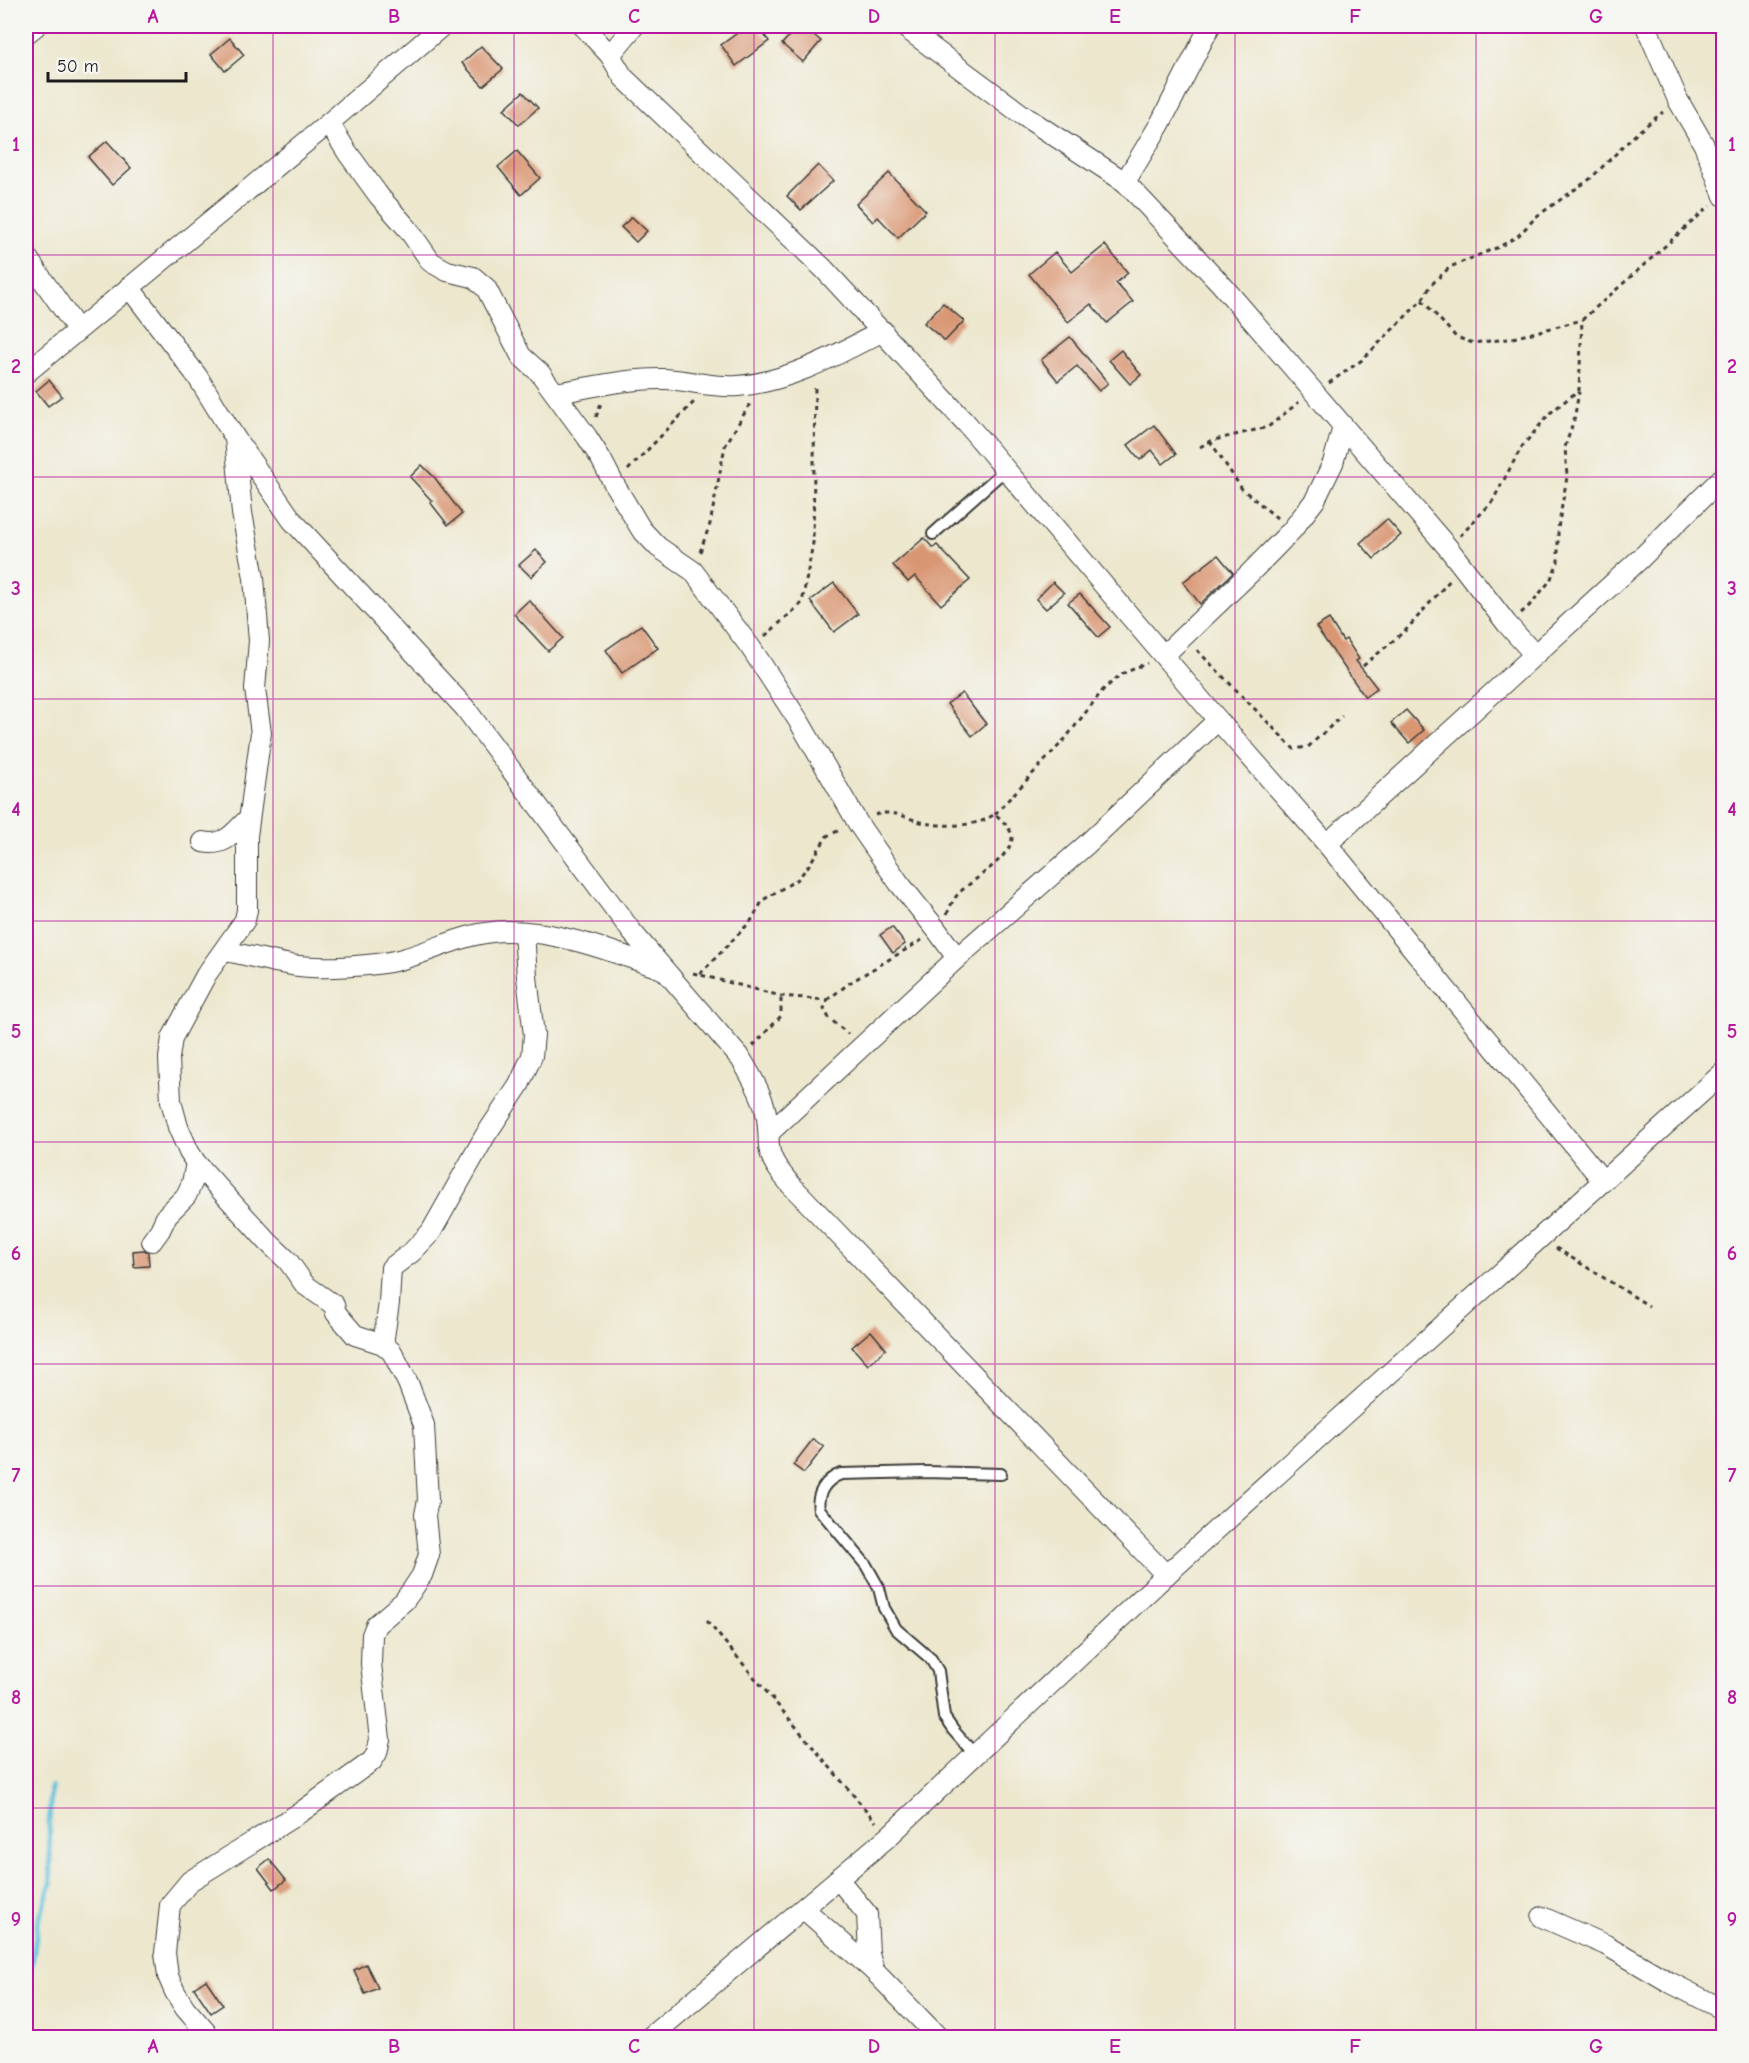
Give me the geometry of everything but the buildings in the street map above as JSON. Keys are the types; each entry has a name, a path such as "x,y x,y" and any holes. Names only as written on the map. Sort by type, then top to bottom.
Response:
{"street":[{"path":"26,34 36,26"},
{"path":"26,373 329,123 442,26"},
{"path":"583,26 610,55 623,77 823,268 883,331 1006,469 1218,720 1327,844 1603,1181"},
{"path":"610,55 634,26"},
{"path":"903,26 1024,116 1125,182 1221,284 1449,549 1507,624 1534,654"},
{"path":"1125,182 1160,124 1210,26"},
{"path":"1646,26 1678,100 1704,145 1723,195"},
{"path":"329,123 347,152 431,262 447,272 473,277 486,288 521,356 540,373 556,393 601,459 641,529 658,548 693,571 751,648 800,723 859,825 899,883 957,958"},
{"path":"26,256 78,329"},
{"path":"129,287 197,376 234,438 292,520 465,708 632,932 741,1059 754,1081 764,1106 770,1132 769,1149 776,1167 1166,1575"},
{"path":"556,393 638,379 668,379 710,386 738,386 815,365 883,331"},
{"path":"1164,654 1292,530 1315,500 1333,463 1343,427"},
{"path":"210,2037 185,2008 168,1976 165,1953 170,1905 190,1881 301,1812 372,1761 377,1753 380,1739 371,1664 372,1635 376,1625 404,1601 412,1590 422,1575 429,1555 425,1515 428,1500 424,1425 408,1383 392,1352 383,1344 355,1335 336,1313 334,1305 305,1285 288,1260 268,1242 196,1164 173,1112 169,1046 177,1025 206,975 245,920 247,910 246,850 261,733 255,689 259,641 254,578 242,513 234,438"},
{"path":"1327,844 1641,558 1724,476"},
{"path":"770,1132 957,958 1086,845 1218,720"},
{"path":"203,842 214,845 220,843 231,836 249,818"},
{"path":"224,951 299,966 333,966 397,961 462,937 506,931 524,932 600,946 665,970"},
{"path":"383,1344 391,1268 431,1233 485,1136 519,1085 532,1056 534,1035 526,977 524,932"},
{"path":"649,2037 889,1836 1166,1575 1724,1072"},
{"path":"152,1241 167,1215 186,1196 192,1183 196,1164"},
{"path":"839,1880 867,1914 869,1953 874,1971"},
{"path":"804,1909 874,1971 939,2037"},
{"path":"1542,1917 1606,1945 1669,1982 1724,2010"}],"lane":[{"path":"933,534 1006,469"},
{"path":"975,1755 944,1717 938,1671 932,1659 896,1629 884,1608 879,1588 866,1565 819,1509 817,1501 824,1486 841,1474 926,1472 1001,1474"}],"path":[{"path":"1200,447 1210,441 1268,427 1312,391 1337,379 1362,360 1422,300 1432,284 1450,267 1501,246 1518,236 1537,216 1590,178 1638,132 1678,100"},
{"path":"1422,300 1456,338 1473,343 1509,339 1582,320 1723,195"},
{"path":"1507,624 1530,606 1550,581 1558,562 1558,528 1567,477 1565,447 1574,420 1579,390 1582,320"},
{"path":"751,648 802,603 813,543 815,365"},
{"path":"693,571 710,524 725,446 747,407 766,380"},
{"path":"586,437 610,383"},
{"path":"614,484 710,386"},
{"path":"1449,549 1492,502 1521,448 1550,413 1579,390"},
{"path":"1210,441 1242,489 1292,530"},
{"path":"1363,666 1406,630 1462,566"},
{"path":"1184,636 1294,749 1308,747 1342,716"},
{"path":"700,974 751,921 763,900 798,879 828,836 843,828 859,825 870,817 884,812 897,813 932,824 978,822 995,814 1065,740 1102,690 1120,675 1164,654"},
{"path":"995,814 1012,833"},
{"path":"665,970 700,974 781,996 827,1000 824,1009 830,1018 862,1048"},
{"path":"741,1059 781,1016 781,996"},
{"path":"1538,1239 1573,1257 1649,1306"},
{"path":"707,1621 889,1836"}],"waterway":[{"path":"26,1973 32,1964 38,1923 51,1884 49,1824 51,1787"}]}
